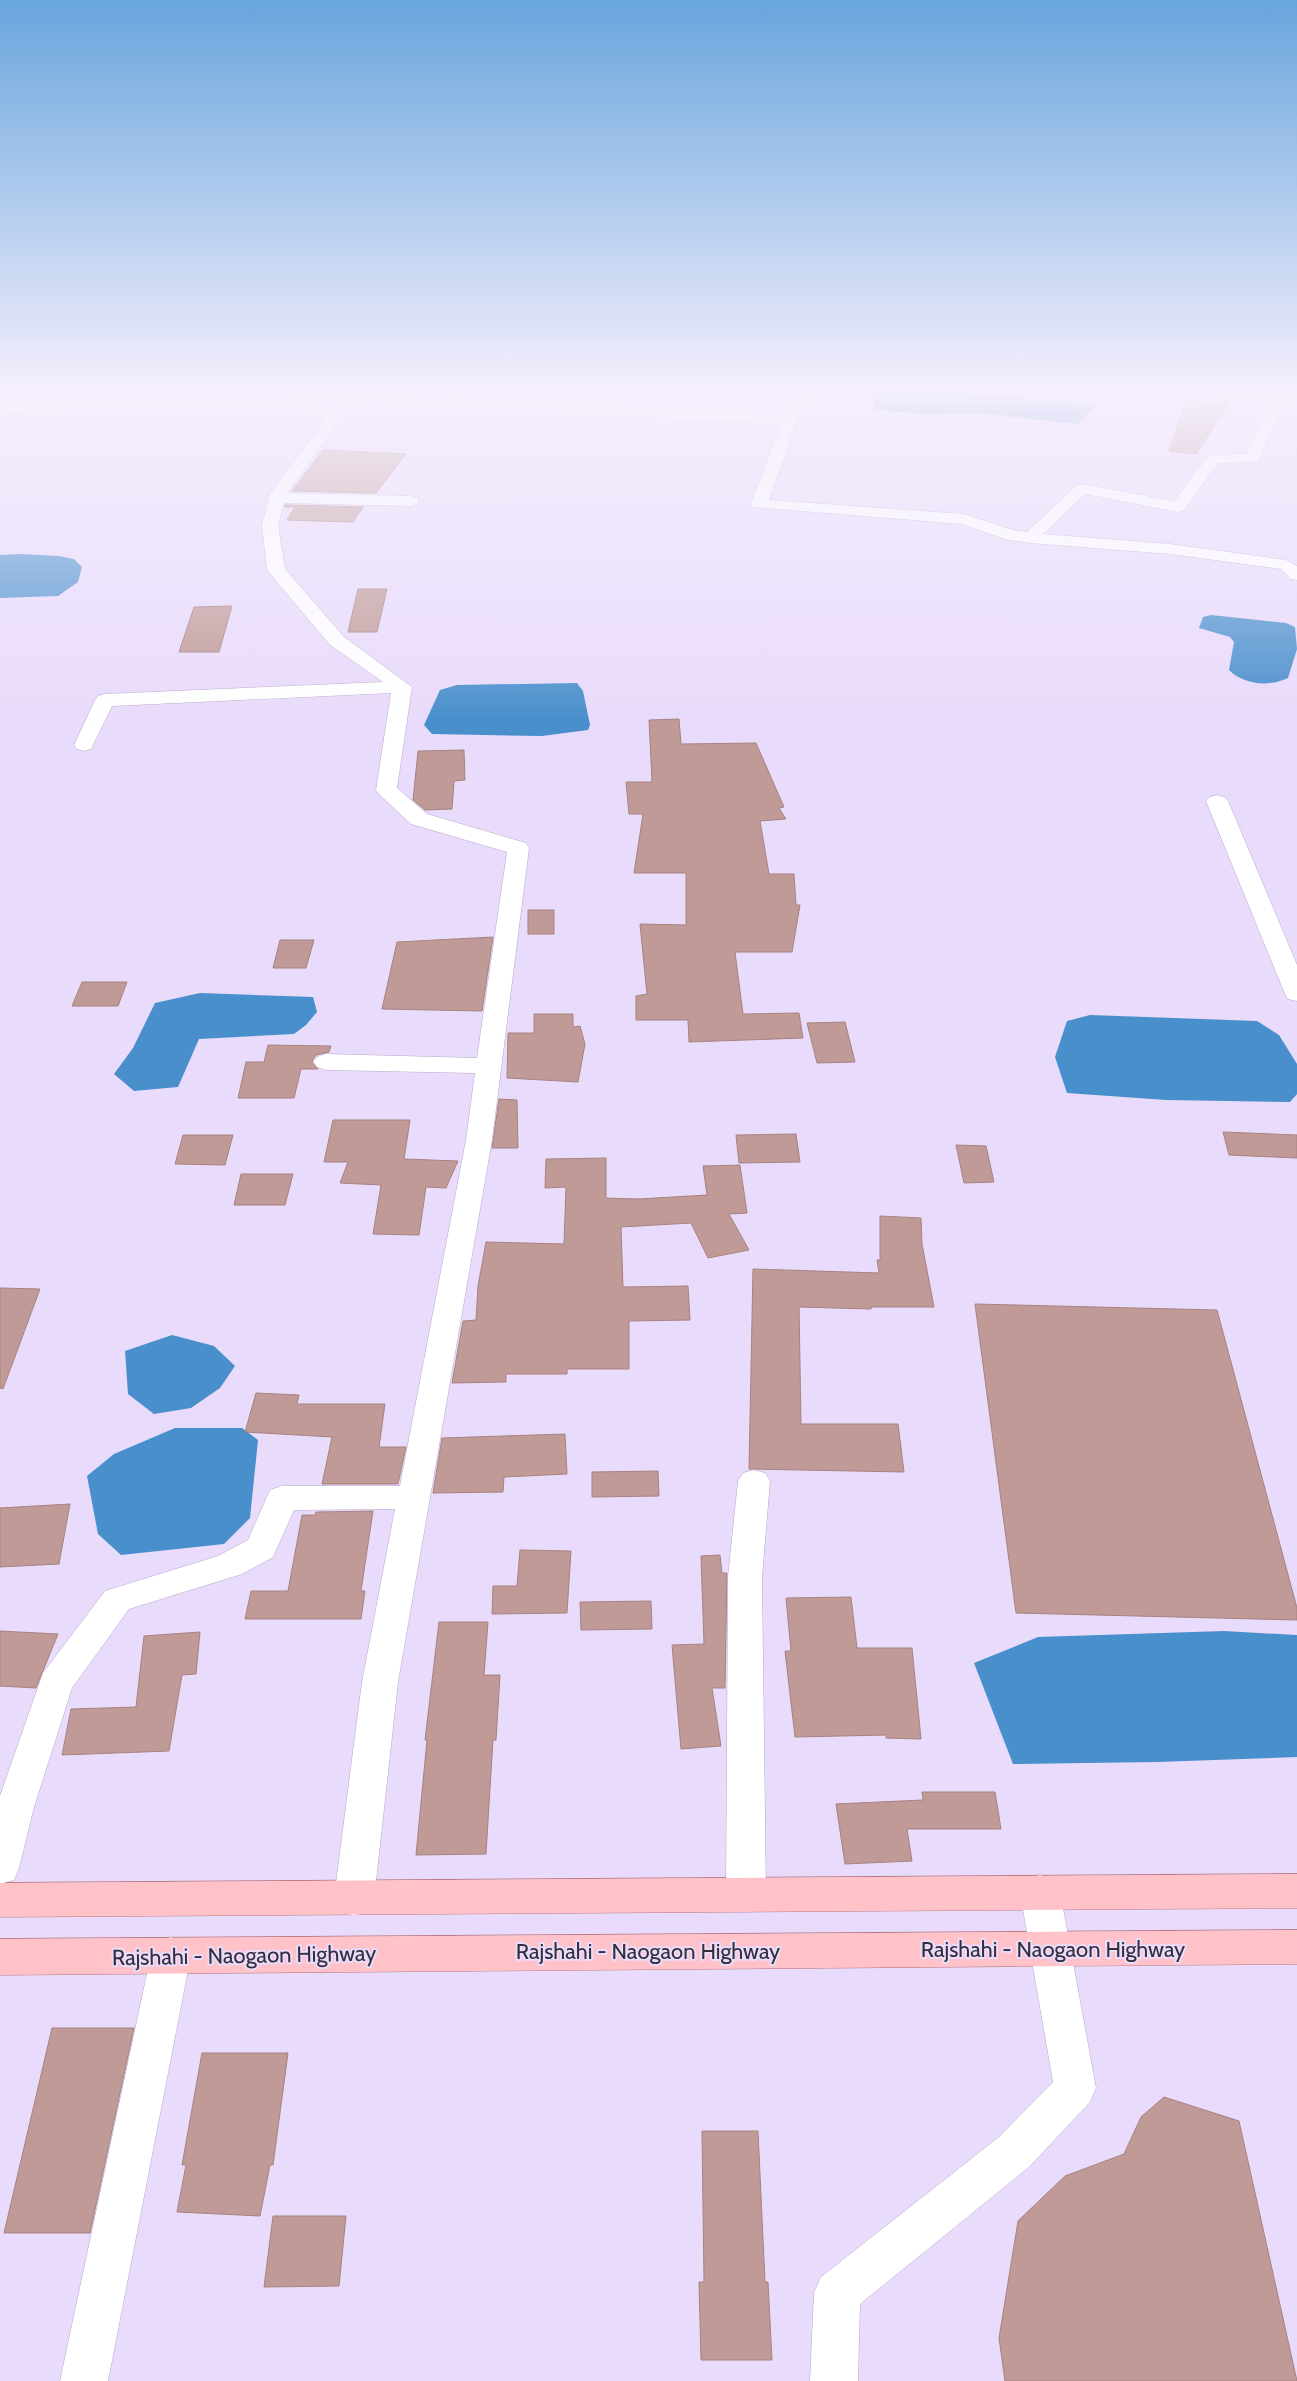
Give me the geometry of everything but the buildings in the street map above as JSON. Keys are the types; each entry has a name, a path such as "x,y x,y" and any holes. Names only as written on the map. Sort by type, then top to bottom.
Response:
{"main road":[{"path":"0,1900 1297,1891"},
{"name":"Rajshahi - Naogaon Highway","path":"0,1958 171,1955 1297,1947"}],"street":[{"path":"277,499 270,524 276,570 337,641 402,687"},
{"path":"314,499 411,502"},
{"path":"761,499 759,504 964,519 1010,535 1170,549 1266,562 1286,565 1297,575"},
{"path":"1030,538 1071,499"},
{"path":"1136,499 1178,507 1184,499"},
{"path":"84,745 105,700 402,687"},
{"path":"354,1899 380,1682 480,1140 518,848 419,819 386,790 402,687"},
{"path":"1217,801 1297,994"},
{"path":"326,1062 489,1066"},
{"path":"746,1895 746,1577 754,1481"},
{"path":"0,1868 15,1807 56,1683 117,1600 230,1564 261,1548 282,1498 414,1497"},
{"path":"834,2381 837,2293 1014,2152 1075,2088 1040,1892"},
{"path":"84,2381 171,1955"}],"water":[{"path":"0,555 59,556 74,559 82,567 78,582 58,596 0,598"},
{"path":"1211,615 1286,623 1295,627 1297,649 1288,678 1273,683 1257,683 1235,675 1229,670 1234,642 1230,637 1199,628 1203,617"},
{"path":"577,683 583,691 590,725 588,730 542,736 432,734 424,725 440,690 457,685"},
{"path":"200,993 313,997 317,1012 306,1025 294,1034 199,1039 178,1087 134,1091 114,1074 133,1048 155,1003"},
{"path":"1090,1015 1257,1021 1279,1035 1297,1064 1297,1094 1290,1102 1166,1100 1067,1093 1055,1057 1067,1021"},
{"path":"172,1335 214,1346 235,1366 220,1388 191,1408 154,1414 128,1394 125,1351"},
{"path":"175,1428 242,1428 258,1440 250,1518 224,1544 121,1555 98,1534 87,1476 114,1454"},
{"path":"1224,1631 1297,1635 1297,1757 1157,1762 1013,1764 974,1663 1038,1637"}]}
